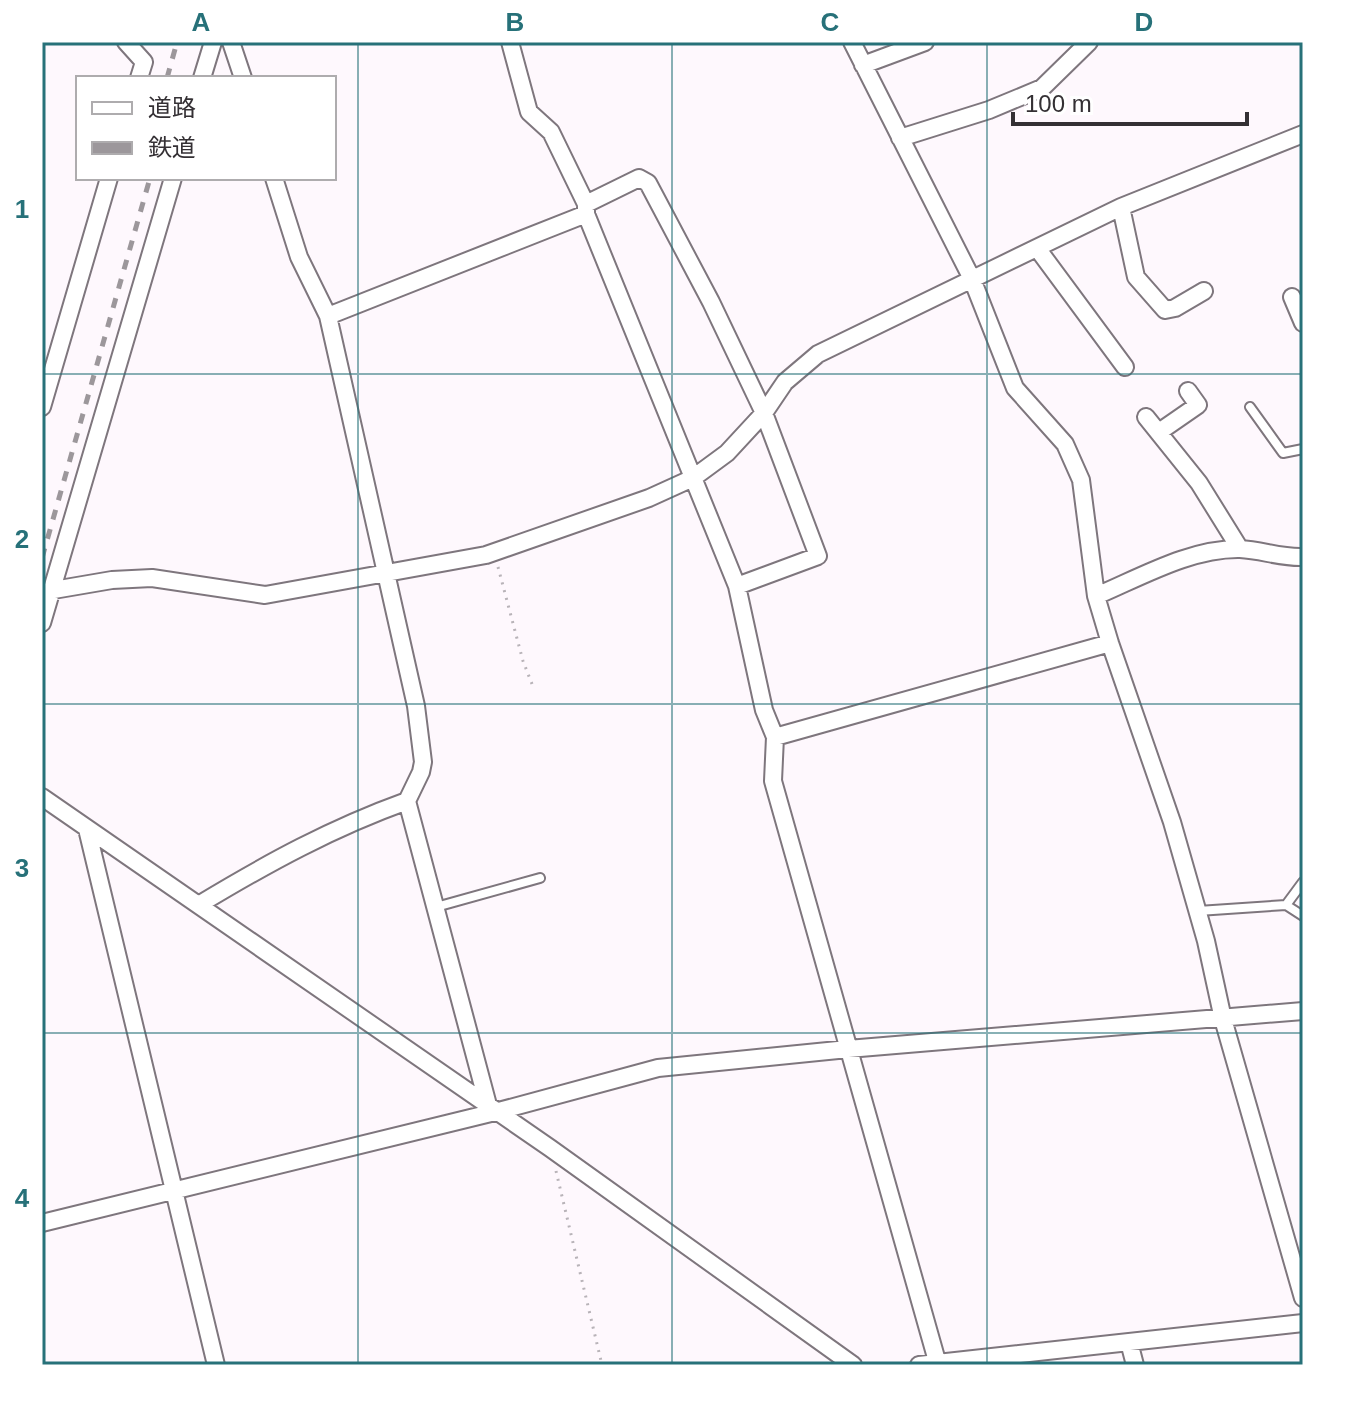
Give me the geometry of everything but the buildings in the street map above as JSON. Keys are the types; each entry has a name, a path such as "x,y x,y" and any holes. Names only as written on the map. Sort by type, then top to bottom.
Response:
{"street":[{"path":"126,42 144,62 140,76"},
{"path":"203,76 213,42"},
{"path":"231,42 242,76"},
{"path":"510,42 529,112 551,132 586,209 737,586 764,710 775,737 773,781 937,1361"},
{"path":"852,42 972,279 1015,388 1065,444 1081,480 1096,596 1172,822 1198,911 1223,1019 1303,1298"},
{"path":"863,65 925,42"},
{"path":"900,138 989,110 1042,88 1089,42"},
{"path":"47,591 112,580 152,578 265,595 493,552 649,498 693,478 727,453 764,413 785,382 818,354 1121,207 1303,134"},
{"path":"328,316 586,209 639,178 648,183 711,302 764,413 818,556 737,586"},
{"path":"42,407 108,180"},
{"path":"42,623 47,591 172,180"},
{"path":"275,180 299,257 328,316 423,750 421,772 407,801 492,1109"},
{"path":"1121,207 1136,277 1165,310 1175,308 1204,291"},
{"path":"1037,248 1125,367"},
{"path":"1292,297 1303,323"},
{"path":"1159,432 1198,405 1188,391"},
{"path":"1146,417 1199,483 1240,549"},
{"path":"1096,596 1200,554 1240,549 1285,558 1303,557"},
{"path":"775,737 1110,643"},
{"path":"42,797 550,1148 853,1365"},
{"path":"200,904 273,860 332,830 407,801"},
{"path":"87,829 216,1365"},
{"path":"42,1223 658,1068 1303,1011"},
{"path":"919,1365 1303,1323"},
{"path":"1129,1342 1135,1365"}],"lane":[{"path":"1250,407 1283,453 1303,449"},
{"path":"436,907 540,878"},
{"path":"1286,905 1303,882"},
{"path":"1198,911 1286,905 1303,916"}],"path":[{"path":"493,552 532,684"},
{"path":"550,1148 602,1365"}],"railway":[{"path":"168,76 177,42"},
{"path":"42,558 149,180"}]}
